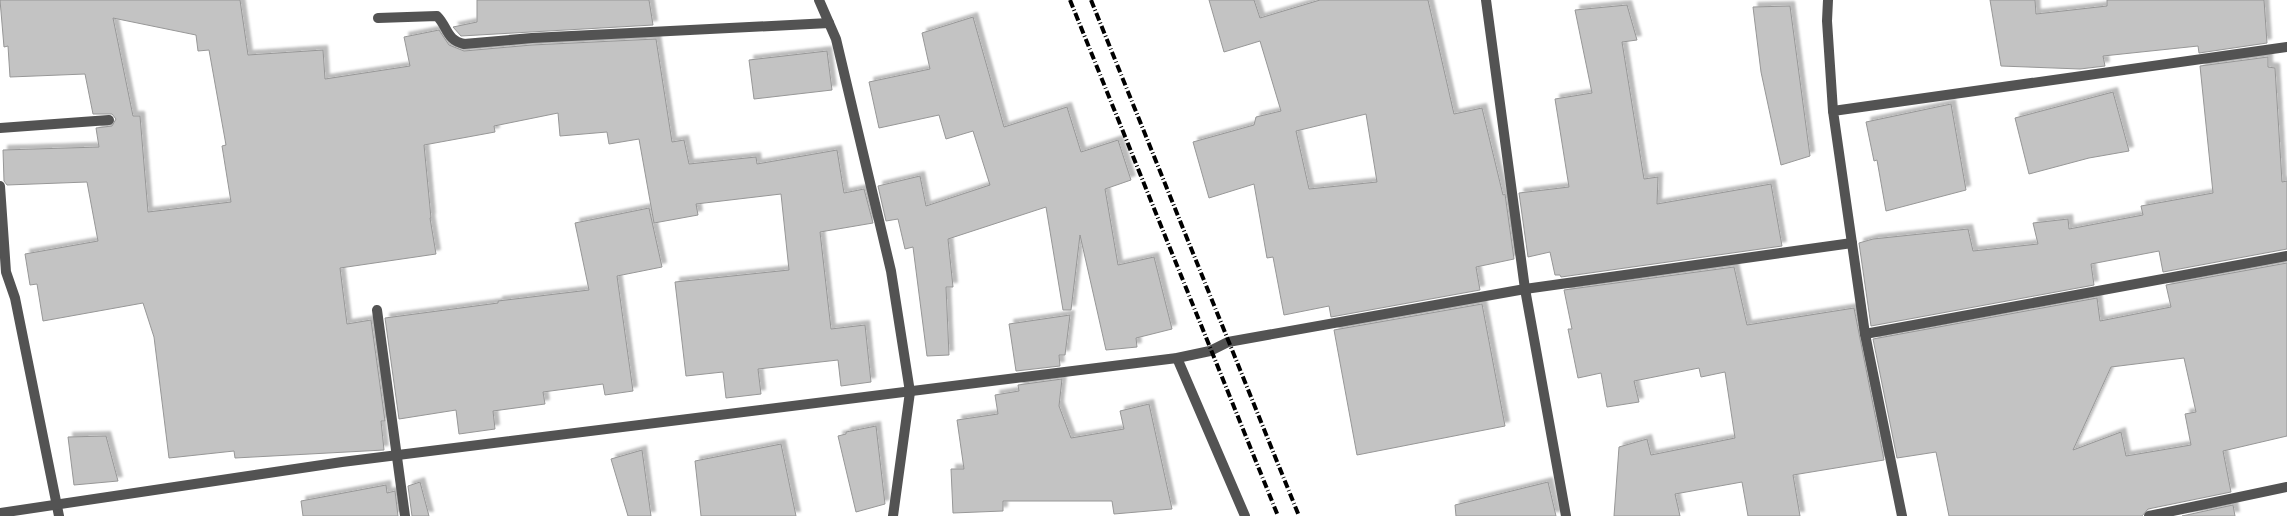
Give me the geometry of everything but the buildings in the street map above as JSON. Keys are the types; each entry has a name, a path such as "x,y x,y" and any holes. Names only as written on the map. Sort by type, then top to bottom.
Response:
{"street":[{"path":"819,0 836,39 891,272 910,392 893,516"},
{"path":"1486,0 1525,289 1566,516"},
{"path":"1828,0 1827,21 1833,110 1864,334 1898,515"},
{"path":"378,18 437,16 451,38 455,42 464,44 532,38 829,23"},
{"path":"1833,110 2287,47"},
{"path":"0,128 108,120"},
{"path":"0,186 6,272 15,298 59,516"},
{"path":"0,513 396,456 1178,358 1210,351 1228,342 1525,289 1852,243"},
{"path":"1864,334 2287,256"},
{"path":"377,310 405,516"},
{"path":"1178,358 1245,516"},
{"path":"2149,516 2287,487"}],"railway":[{"path":"1070,0 1278,516"},
{"path":"1091,0 1299,516"}]}
